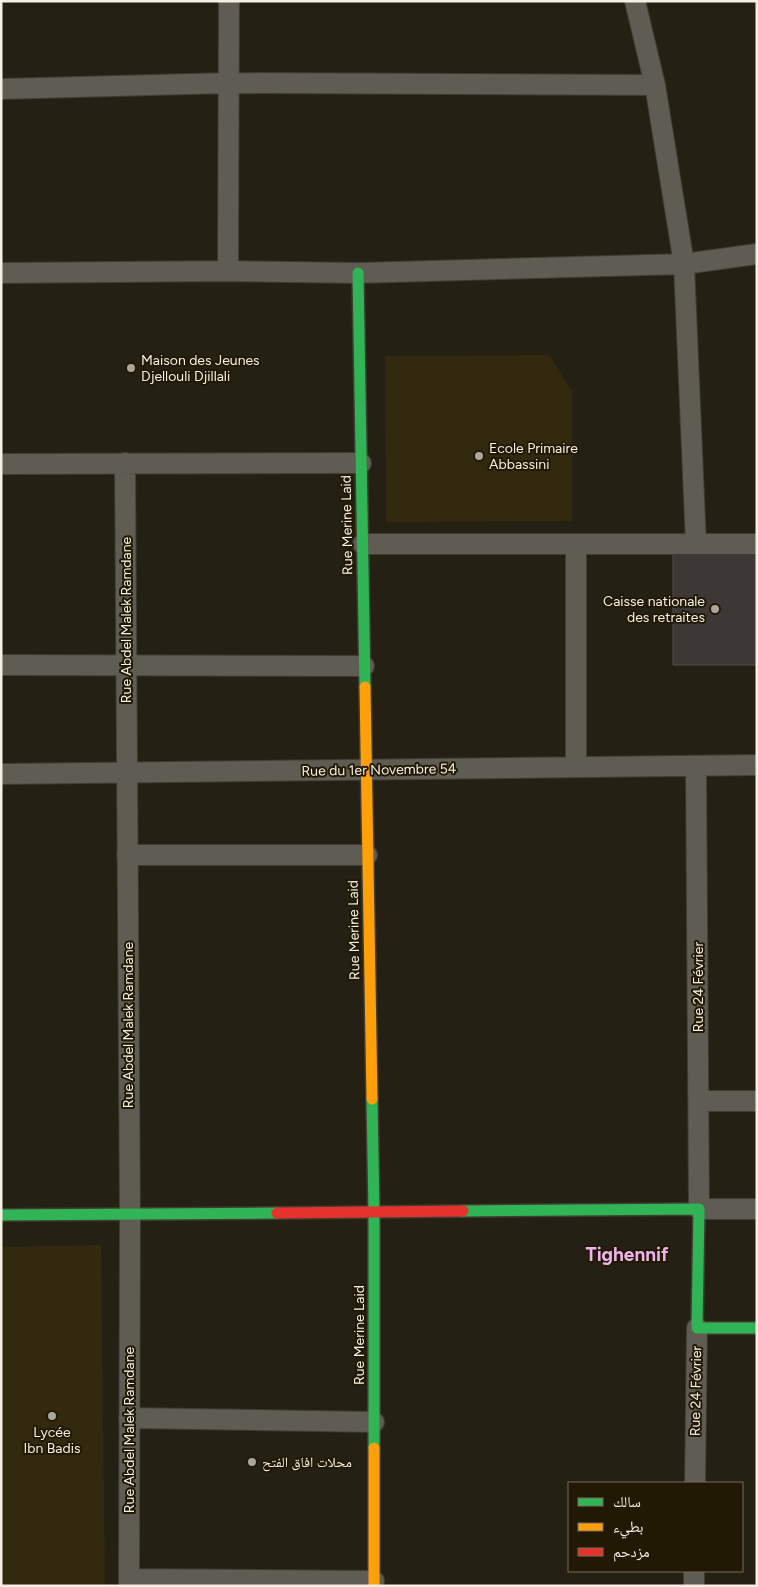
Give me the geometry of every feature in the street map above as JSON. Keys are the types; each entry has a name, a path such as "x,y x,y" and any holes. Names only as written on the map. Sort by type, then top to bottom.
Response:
{"street":[{"path":"228,271 229,1"},
{"path":"635,1 655,84 684,264 696,544"},
{"path":"1,89 228,83 655,84"},
{"path":"1,273 228,271 358,273 684,264 757,254"},
{"name":"Rue Merine Laid","path":"358,273 374,1212 374,1583"},
{"path":"1,464 361,462"},
{"name":"Rue Abdel Malek Ramdane","path":"125,463 130,1214 129,1583"},
{"path":"362,544 757,544"},
{"path":"576,544 576,767"},
{"path":"1,665 364,666"},
{"name":"Rue du 1er Novembre 54","path":"1,774 757,765"},
{"name":"Rue 24 Février","path":"695,1482 699,1209 696,766"},
{"path":"127,855 368,855"},
{"path":"698,1101 757,1101"},
{"path":"1,1215 757,1209"},
{"path":"696,1328 757,1328"},
{"path":"129,1418 374,1422"},
{"path":"694,1572 694,1586"},
{"path":"129,1583 374,1583"}],"shaded area":[{"name":"Ecole Primaire Abbassini","path":"549,355 572,391 572,521 386,522 385,356"},
{"name":"Lycée Ibn Badis","path":"101,1245 105,1586 1,1586 1,1247"}],"building":[{"name":"Caisse nationale des retraites","path":"757,552 757,665 673,665 673,553"}],"traffic: fast":[{"path":"358,273 365,687"},
{"path":"372,1099 374,1448"},
{"path":"463,1211 699,1209 697,1328 757,1328"},
{"path":"1,1215 277,1213"}],"traffic: slow":[{"path":"365,687 372,1099"},
{"path":"374,1448 374,1586"}],"traffic: jam":[{"path":"277,1213 463,1211"}],"place":[{"name":"Maison des Jeunes Djellouli Djillali","path":"131,368"},
{"name":"Ecole Primaire Abbassini","path":"479,456"},
{"name":"Caisse nationale des retraites","path":"715,609"},
{"name":"Lycée Ibn Badis","path":"52,1416"},
{"name":"محلات افاق الفتح","path":"252,1462"}],"district":[{"name":"Tighennif","path":"627,1254"}]}
